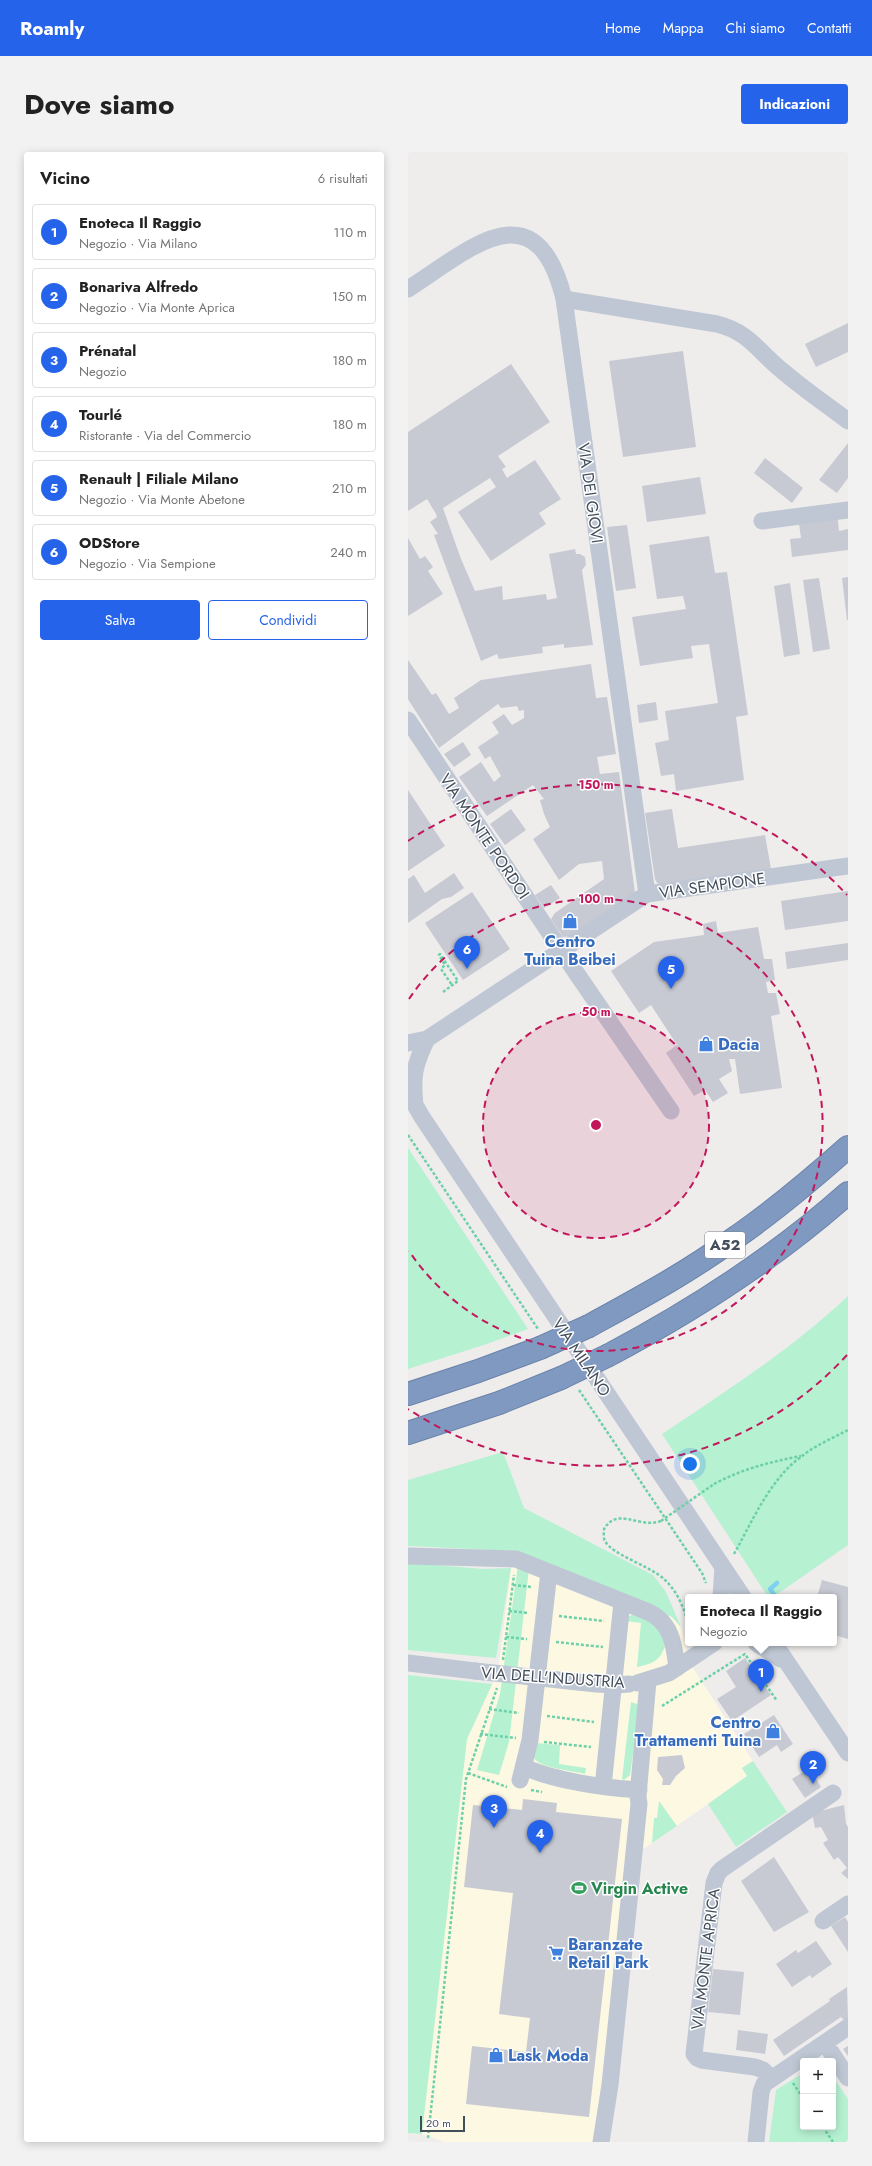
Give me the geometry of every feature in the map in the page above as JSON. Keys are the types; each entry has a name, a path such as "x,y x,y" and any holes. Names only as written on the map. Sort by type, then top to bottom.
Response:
{"highway":[{"name":"A52","path":"408,1394 478,1371 540,1348 589,1326 645,1295 732,1241 813,1178 848,1147"},
{"name":"A52","path":"408,1433 499,1403 561,1378 664,1326 718,1292 798,1234 848,1193"},
{"path":"408,1381 540,1348"}],"street":[{"name":"VIA DEI GIOVI","path":"408,289 481,242 495,236 512,234 532,241 548,256 559,279 564,299 647,894"},
{"path":"564,299 717,324 734,329 751,340 769,361 848,421"},
{"path":"762,521 848,510"},
{"name":"VIA MONTE PORDOI","path":"408,720 584,985 671,1111"},
{"name":"VIA SEMPIONE","path":"413,1104 414,1072 416,1061 414,1041 562,952 647,894 848,866"},
{"name":"VIA MILANO","path":"413,1104 741,1594"},
{"path":"408,1556 516,1559 654,1614 666,1625 673,1641 677,1668"},
{"path":"721,1594 723,1567"},
{"path":"548,1572 530,1740 522,1773 543,1774 590,1784 639,1790"},
{"path":"604,1777 622,1602"},
{"name":"VIA DELL'INDUSTRIA","path":"408,1663 616,1686 648,1681 677,1668 696,1650 706,1646"},
{"path":"761,1646 788,1663"},
{"path":"776,1646 848,1753"},
{"path":"601,2142 610,2085 639,1804 648,1681"},
{"name":"VIA MONTE APRICA","path":"771,2078 760,2068 701,2060 694,2054 714,1883 718,1873 722,1869 833,1793"},
{"path":"823,1921 848,1904"},
{"path":"756,2142 761,2092 764,2084 848,2028"},
{"path":"825,2043 848,2078"}],"path":[{"path":"443,992 452,986 458,981 440,954 439,955 445,965 440,969 452,986"},
{"path":"734,1554 770,1491 788,1467 802,1456 848,1430"},
{"path":"685,1614 682,1604 666,1580 644,1565 610,1547 605,1541 604,1529 611,1520 617,1518 647,1524 661,1521 714,1484 731,1475 759,1466 802,1456"},
{"path":"502,1664 516,1559"},
{"path":"509,1611 620,1623"},
{"path":"506,1636 617,1648"},
{"path":"660,1707 745,1654 777,1702"},
{"path":"428,2138 466,1780 480,1734 498,1684"},
{"path":"489,1709 610,1724"},
{"path":"480,1734 607,1749"},
{"path":"825,2130 833,2142"}],"shaded area":[{"path":"513,1551 672,1617 681,1627 685,1640 688,1660 753,1761 742,1768 748,1776 645,1848 631,1845 594,2142 444,2142 422,2134 408,2133 408,2009 440,1787 472,1729 498,1672"}],"green space":[{"path":"408,1148 528,1329 487,1344 408,1369"},
{"path":"848,1296 848,1545 777,1594 766,1594 662,1434 781,1352"},
{"path":"503,1452 524,1508 653,1575 666,1592 681,1627 672,1617 513,1551 408,1546 408,1480"},
{"path":"408,1563 484,1569 511,1568 496,1658 408,1650"},
{"path":"518,1565 529,1569 509,1742 499,1775 477,1770 500,1694"},
{"path":"635,1613 660,1626 665,1646 661,1655 655,1661 647,1665 637,1667 641,1623 626,1621 628,1617"},
{"path":"408,1675 492,1684 467,1739 422,2134 408,2133"},
{"path":"631,1702 637,1704 639,1710 630,1775 624,1780 622,1779"},
{"path":"535,1743 560,1745 559,1764 586,1768 585,1774 550,1767 537,1761 533,1756"},
{"path":"753,1761 787,1812 736,1847 708,1804 747,1776 742,1768"},
{"path":"659,1801 677,1826 652,1843 654,1818 657,1818"},
{"path":"800,2075 800,2130 836,2130 836,2081 848,2099 848,2142 769,2142 776,2090"}],"building":[{"path":"848,323 848,352 816,367 805,344"},
{"path":"683,351 696,447 623,457 609,361"},
{"path":"511,364 550,422 498,456 506,467 502,469 507,478 535,460 561,499 539,513 546,524 491,561 458,512 496,487 490,478 443,508 461,559 475,591 502,586 503,600 546,594 547,600 557,598 549,554 575,549 576,554 580,554 585,557 586,565 582,570 593,645 564,648 564,644 542,647 543,653 499,659 497,654 481,661 434,535 438,534 430,522 437,517 436,514 427,499 408,511 408,432"},
{"path":"848,443 848,478 837,493 819,480"},
{"path":"765,458 803,488 792,503 754,473"},
{"path":"700,477 706,514 647,522 642,486"},
{"path":"837,513 839,531 848,529 848,550 792,557 790,539 801,538 798,517"},
{"path":"627,525 636,588 616,591 607,527"},
{"path":"709,536 715,573 727,572 748,715 736,717 744,780 676,791 674,774 661,776 655,743 669,740 665,711 718,703 709,644 691,646 693,658 640,666 632,617 686,609 683,596 657,599 649,545"},
{"path":"408,538 420,559 425,556 433,567 428,571 443,594 408,616"},
{"path":"848,577 848,620 847,620 842,578"},
{"path":"819,578 830,649 813,652 803,580"},
{"path":"790,583 800,654 784,657 774,586"},
{"path":"408,660 432,695 436,693 449,714 459,708 454,698 481,680 591,664 596,698 607,697 616,754 597,757 600,774 619,772 635,893 570,936 563,937 551,919 555,913 604,879 602,861 579,864 559,880 533,839 550,827 540,800 544,799 533,785 487,816 459,777 481,762 494,782 501,776 490,756 485,759 478,747 499,733 492,722 504,714 512,725 524,718 524,710 519,711 517,706 501,708 498,704 439,748 408,699"},
{"path":"656,702 658,720 639,723 637,705"},
{"path":"463,742 471,755 454,767 444,754"},
{"path":"408,790 445,846 408,871"},
{"path":"511,809 526,830 505,845 490,824"},
{"path":"672,809 678,848 765,835 771,869 663,886 657,883 655,879 645,813"},
{"path":"454,873 464,888 451,897 442,899 408,923 408,879 414,875 425,893"},
{"path":"551,885 560,898 544,908 535,895"},
{"path":"848,891 848,921 785,930 781,901"},
{"path":"472,892 510,949 463,980 425,923"},
{"path":"716,921 718,933 758,927 764,959 772,959 775,980 766,982 768,993 776,993 780,1014 771,1016 782,1088 740,1094 735,1059 729,1059 732,1071 719,1079 728,1093 713,1102 705,1090 694,1096 666,1053 677,1045 651,1005 639,1013 611,971 654,942 704,935 703,924"},
{"path":"848,943 848,960 787,969 785,952"},
{"path":"822,1580 848,1587 848,1639 837,1636 837,1594 818,1594"},
{"path":"745,1658 771,1695 732,1721 717,1699 736,1687 726,1671"},
{"path":"774,1715 793,1744 781,1752 777,1745 759,1757 744,1734"},
{"path":"682,1755 685,1768 676,1776 670,1785 662,1785 663,1779 657,1770 658,1757"},
{"path":"809,1768 821,1787 805,1798 792,1779"},
{"name":"Baranzate Retail Park","path":"523,1799 557,1803 556,1812 622,1819 589,2117 466,2104 472,2046 526,2052 530,2018 499,2014 513,1893 464,1887 473,1805 522,1810"},
{"path":"844,1805 846,1824 848,1827 848,1879 841,1873 847,1868 838,1857 834,1860 823,1843 828,1840 821,1827 815,1828 812,1813"},
{"path":"774,1857 809,1912 774,1932 741,1881"},
{"path":"845,1917 848,1922 848,1952 831,1926"},
{"path":"816,1941 832,1964 812,1978 810,1975 792,1987 776,1964 796,1950 798,1953"},
{"path":"713,1969 744,1972 740,2015 708,2012"},
{"path":"847,1987 848,2019 845,2021 841,2017 784,2056 773,2040 830,2001 829,1999"},
{"path":"738,2030 768,2034 765,2054 736,2050"},
{"path":"848,2046 848,2056 843,2049"}],"waterway":[{"path":"774,1594 770,1589 777,1583"}],"place":[{"name":"Centro Tuina Beibei","path":"570,921"},
{"name":"ODStore","path":"467,969"},
{"name":"Renault | Filiale Milano","path":"671,989"},
{"name":"Dacia","path":"706,1044"},
{"name":"Enoteca Il Raggio","path":"761,1692"},
{"name":"Centro Trattamenti Tuina","path":"773,1731"},
{"name":"Bonariva Alfredo","path":"813,1784"},
{"name":"Prénatal","path":"494,1828"},
{"name":"Tourlé","path":"540,1853"},
{"name":"Virgin Active","path":"579,1888"},
{"name":"Baranzate Retail Park","path":"556,1953"},
{"name":"Lask Moda","path":"496,2055"}]}
